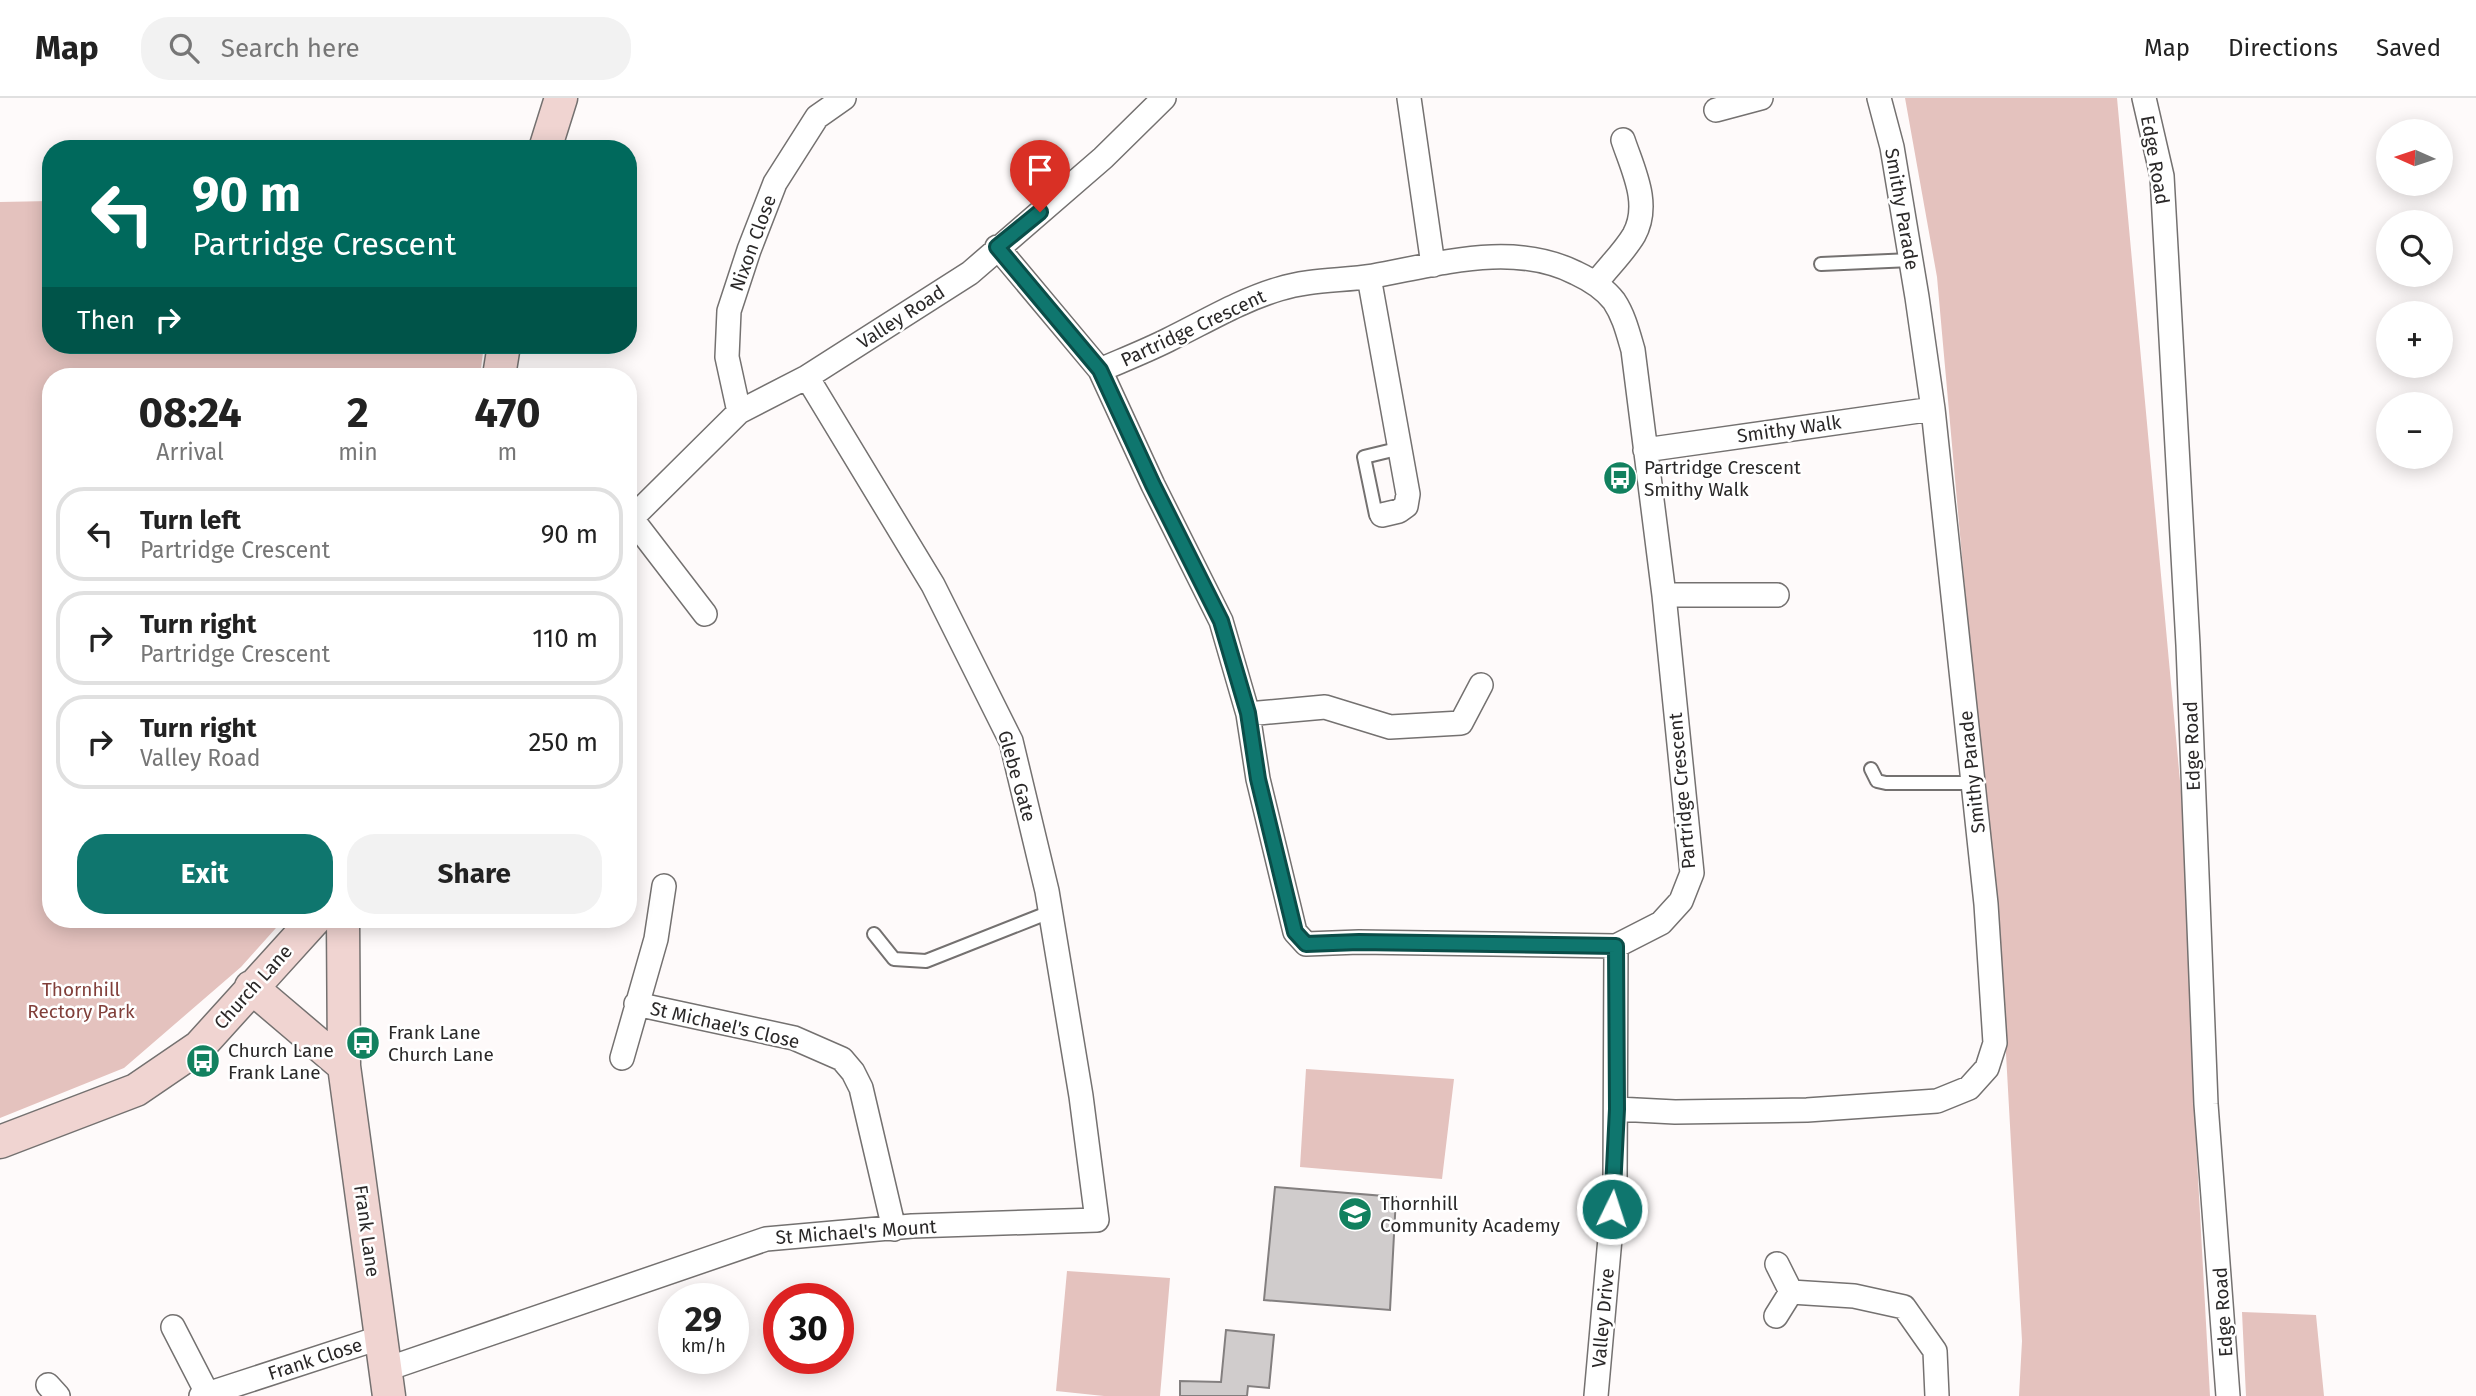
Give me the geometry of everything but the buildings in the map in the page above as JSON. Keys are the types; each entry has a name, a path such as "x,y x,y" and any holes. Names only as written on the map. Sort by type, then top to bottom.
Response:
{"street":[{"path":"548,140 561,98"},
{"name":"Nixon Close","path":"739,412 727,357 729,312 749,250 775,183 817,117 844,98"},
{"name":"Valley Road","path":"637,513 739,412 807,377 970,273 1103,158 1164,98"},
{"path":"1409,98 1433,265"},
{"path":"1716,110 1761,98"},
{"name":"Smithy Parade","path":"1617,1109 1675,1112 1807,1110 1937,1101 1969,1088 1987,1068 1995,1044 1986,904 1933,409 1892,147 1879,98"},
{"name":"Edge Road","path":"2144,98 2162,176 2189,659 2206,1104 2228,1396"},
{"path":"1596,283 1633,236 1640,221 1642,204 1639,186 1623,140"},
{"name":"Partridge Crescent","path":"997,247 1100,370 1153,485 1221,621 1248,713 1258,779 1295,932 1306,944 1359,942 1616,946 1661,923 1681,901 1692,873 1664,595 1633,350 1624,319 1612,299 1596,283 1564,267 1532,258 1506,255 1369,276 1317,281 1280,288 1220,312 1168,340 1100,370"},
{"path":"1369,276 1408,500 1406,506 1399,511 1382,515"},
{"name":"Glebe Gate","path":"807,377 933,585 1011,741 1051,912 1081,1096 1097,1220"},
{"name":"Smithy Walk","path":"1645,450 1933,409"},
{"path":"637,529 705,614"},
{"path":"1664,595 1777,595"},
{"path":"1248,713 1325,708 1390,727 1461,723 1481,685"},
{"name":"St Michael's Close","path":"622,1058 656,939 664,886"},
{"name":"Church Lane","path":"0,1142 135,1090 199,1047 307,928"},
{"name":"Frank Lane","path":"343,928 344,1066 386,1383"},
{"name":"Valley Drive","path":"1597,1396 1615,1182 1616,946"},
{"path":"251,987 344,1066"},
{"name":"St Michael's Close","path":"636,1004 794,1038 842,1059 861,1088 894,1229"},
{"name":"St Michael's Mount","path":"386,1383 766,1239 894,1229 1097,1220"},
{"path":"1777,1264 1791,1292"},
{"path":"1776,1316 1791,1292"},
{"path":"1791,1292 1854,1296 1904,1307 1935,1351 1937,1396"},
{"name":"Frank Close","path":"173,1327 204,1394 382,1337"}],"lane":[{"path":"1821,264 1911,260"},
{"path":"1382,515 1376,515 1364,457 1401,448"},
{"path":"1871,769 1877,780 1886,783 1973,783"},
{"path":"874,933 894,960 926,961 1051,912"}],"green space":[{"path":"1905,98 2117,98 2186,846 2196,1141 2210,1396 2019,1396 2022,1341 1998,910 1982,781 1937,277"},
{"name":"Thornhill Rectory Park","path":"42,201 42,354 483,354 481,368 42,368 42,928 276,928 241,967 124,1068 0,1118 0,202"},
{"path":"1306,1069 1454,1079 1442,1179 1300,1167"},
{"path":"1067,1271 1170,1278 1160,1396 1104,1396 1056,1391"},
{"path":"2242,1312 2316,1315 2324,1396 2246,1396"}],"place":[{"name":"Partridge Crescent Smithy Walk","path":"1620,478"},
{"name":"Frank Lane Church Lane","path":"363,1043"},
{"name":"Church Lane Frank Lane","path":"203,1061"},
{"name":"Thornhill Community Academy","path":"1355,1214"}],"route":[{"path":"1040,212 997,247 1100,370 1153,485 1221,621 1248,713 1258,779 1295,932 1306,944 1359,942 1616,946 1617,1109 1612,1209"}]}
